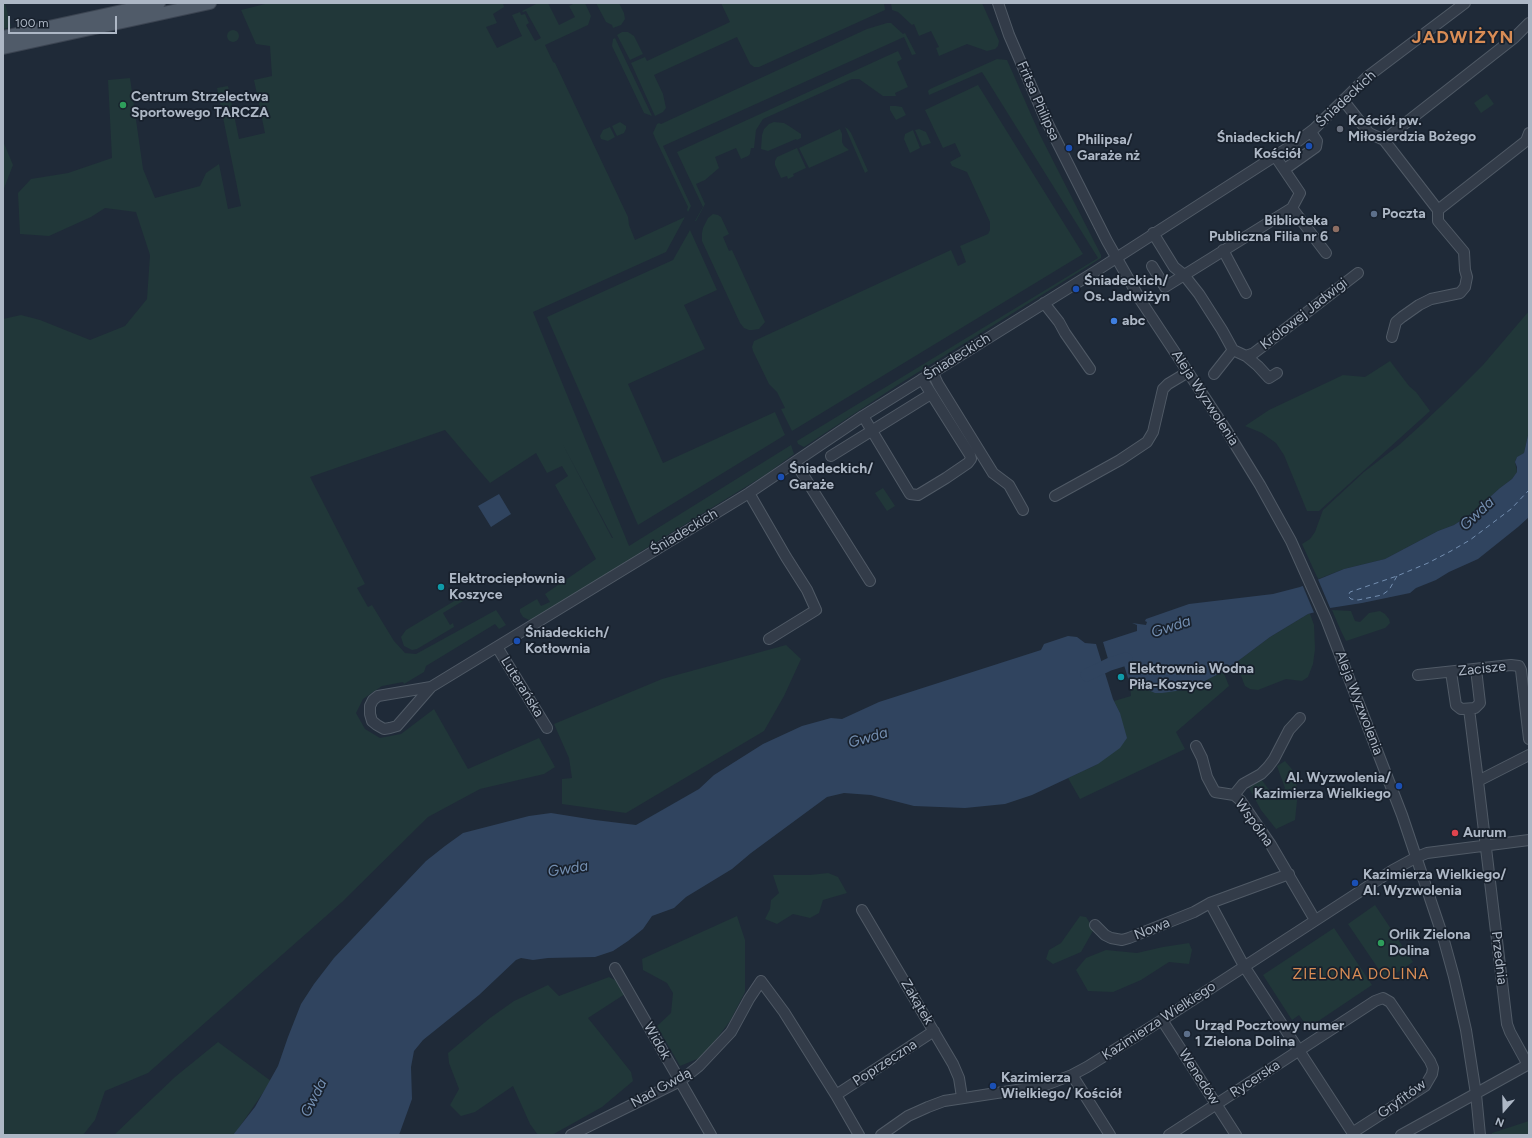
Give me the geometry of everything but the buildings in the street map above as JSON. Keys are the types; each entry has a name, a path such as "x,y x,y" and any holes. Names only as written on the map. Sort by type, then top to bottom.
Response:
{"main road":[{"path":"3,37 159,3"},
{"path":"3,48 210,3"}],"street":[{"name":"Fritsa Philipsa","path":"993,3 1055,140 1116,257"},
{"name":"Fritsa Philipsa","path":"998,3 1006,29"},
{"name":"Śniadeckich","path":"431,687 750,493 863,416 1276,156 1311,132 1367,77 1465,3"},
{"path":"1384,140 1514,38 1529,23"},
{"path":"1343,100 1369,133 1384,140 1438,210 1438,221 1464,252 1467,277 1465,287 1460,293 1432,299 1414,309 1396,322 1392,337"},
{"path":"1285,169 1316,147 1317,142 1311,132"},
{"path":"1438,210 1526,141 1529,133"},
{"path":"1152,266 1165,287 1292,208 1300,193 1276,156"},
{"path":"1292,208 1326,253"},
{"path":"1153,233 1174,267 1184,275 1199,294 1222,330 1232,350 1214,374"},
{"path":"1223,250 1246,293"},
{"name":"Aleja Wyzwolenia","path":"1116,257 1141,301 1246,461 1291,541 1326,619 1417,857 1443,937 1466,1030 1476,1094 1480,1135"},
{"name":"Królowej Jadwigi","path":"1232,350 1246,356 1254,353 1358,273"},
{"path":"1044,303 1059,322 1090,369"},
{"path":"1246,356 1269,378 1277,373"},
{"path":"933,372 938,384 993,473 1009,485 1023,510"},
{"path":"1055,496 1120,460 1145,444 1153,432 1162,389 1188,372"},
{"path":"863,416 910,494 921,494 970,461 970,455 922,379"},
{"path":"831,456 931,394"},
{"path":"795,462 870,581"},
{"path":"750,493 786,557 807,590 816,610 769,639"},
{"name":"Luterańska","path":"496,647 547,728"},
{"name":"Zacisze","path":"1418,675 1515,665 1520,667 1529,739"},
{"path":"1451,672 1456,705 1461,709 1469,709 1477,708 1480,703 1476,669"},
{"path":"431,687 397,726 384,729 372,721 370,706 378,696 431,687"},
{"name":"Przednia","path":"1469,709 1507,1024 1528,1065"},
{"name":"Wspólna","path":"1300,718 1289,730 1274,759 1268,767 1261,774 1243,784 1234,795 1240,800 1271,845 1315,920"},
{"path":"1196,746 1202,758 1206,777 1215,792 1234,795"},
{"path":"1478,781 1529,755"},
{"name":"Kazimierza Wielkiego","path":"881,1135 898,1122 939,1102 962,1097 1042,1086 1072,1075 1162,1020 1393,870 1417,857 1427,853 1529,840"},
{"name":"Nowa","path":"1095,925 1110,938 1122,940 1194,912 1210,903 1289,874"},
{"path":"1210,903 1244,966 1353,1134"},
{"name":"Zakątek","path":"862,910 957,1072 962,1097"},
{"name":"Widok","path":"615,968 711,1135"},
{"name":"Nad Gwdą","path":"574,1134 680,1081 699,1066 731,1032 749,999 761,981 784,1012 836,1095"},
{"name":"Rycerska","path":"1169,1135 1375,1000 1383,998"},
{"name":"Gryfitów","path":"1353,1134 1425,1086 1432,1074 1433,1068 1430,1061 1390,1002 1383,998"},
{"name":"Wenedów","path":"1162,1020 1236,1135"},
{"name":"Poprzeczna","path":"836,1095 934,1031"},
{"path":"1401,1135 1528,1065"},
{"path":"1072,1075 1110,1135"},
{"path":"836,1095 859,1135"}],"green space":[{"path":"3,3 5,3 11,27 3,29"},
{"path":"269,3 503,3 504,7 493,14 497,23 486,27 497,48 522,36 512,15 520,12 521,15 525,14 529,23 526,25 535,41 541,38 526,11 522,11 538,3 548,3 559,25 575,17 569,6 575,3 585,3 591,16 588,25 545,45 628,217 629,225 635,240 685,217 666,252 533,312 629,546 791,445 794,454 765,475 640,552 640,556 535,620 529,620 523,617 520,609 537,599 541,606 550,602 545,594 596,559 555,485 568,476 562,466 547,473 536,453 490,483 445,430 310,477 365,584 357,588 368,607 372,605 394,641 405,653 416,654 496,610 506,625 499,629 495,624 426,666 424,672 404,684 403,682 382,686 363,699 356,713 365,729 380,738 401,734 434,709 468,769 539,738 555,767 544,774 480,789 428,817 342,902 148,1073 105,1091 95,1120 83,1135 3,1135 3,319 21,315 40,320 90,340 125,326 147,299 150,255 136,212 105,208 91,217 49,236 20,234 18,193 31,179 68,173 112,158 108,80 130,78 143,169 155,198 200,186 206,173 219,164 228,209 241,206 217,88 228,86 239,139 265,133 254,80 272,76 270,46 256,44 241,10","holes":["562,443 613,538 612,538"]},
{"path":"596,3 619,3 625,19 621,25 613,28 612,25 606,22"},
{"path":"721,3 884,3 885,10 759,67 754,67 750,64 737,37 654,75 663,94 666,108 663,112 655,116 631,63 645,57 647,61 730,22"},
{"path":"891,3 982,3 999,41 998,46 995,49 987,51 967,44 939,56 936,48 939,47 931,31 919,36 914,24 912,25 898,12 892,10"},
{"path":"891,23 903,34 905,33 916,54 912,55 904,37 663,146 691,206 688,212 688,207 653,133 657,124 661,124 867,29"},
{"path":"231,30 235,30 239,36 235,42 231,42 227,38 227,34"},
{"path":"622,32 628,32 634,36 643,54 630,60 617,35"},
{"path":"615,38 652,116 644,113 612,46 613,39"},
{"path":"898,51 902,59 897,62 908,87 895,93 896,96 883,96 859,79 852,79 763,119 756,130 754,148 751,148 748,156 741,159 736,148 715,157 719,168 705,180 696,184 705,204 695,221 703,207 677,152"},
{"path":"997,59 1007,60 1040,135 1101,255 1101,258 896,386 804,447 798,444 797,441 1098,258 982,72 929,95 928,91 930,89"},
{"path":"978,85 1083,254 792,431 781,409 785,408 777,392 769,384 753,351 752,347 754,341 951,250 958,266 966,262 960,246 988,234 990,230 990,222 967,172 952,166 950,162 961,156 955,143 943,148 925,110"},
{"path":"1487,94 1494,104 1481,113 1474,103"},
{"path":"890,106 902,107 906,115 896,120 890,110"},
{"path":"620,122 626,126 626,129 624,133 617,136 612,126"},
{"path":"774,122 784,123 801,134 801,138 768,151 761,149 764,129 769,124"},
{"path":"610,127 615,137 608,141 601,139 600,136 603,130"},
{"path":"845,127 851,133 868,171 865,173"},
{"path":"840,129 842,134 842,142 849,150 809,168 799,148"},
{"path":"919,129 926,132 931,143 922,146 915,130"},
{"path":"913,130 920,148 910,153 904,139 905,134"},
{"path":"3,141 13,165 3,191"},
{"path":"797,148 806,168 793,174 794,176 788,179 787,176 781,178 775,165 777,157"},
{"path":"713,214 721,217 729,234 723,237 729,251 732,250 765,322 759,329 749,330 744,328 740,323 702,241 703,228 708,218"},
{"path":"690,230 717,290 684,305 705,349 628,384 663,463 775,412 785,435 638,525 547,317 673,260"},
{"path":"1529,311 1529,431 1524,453 1517,457 1515,462 1517,472 1512,479 1471,514 1454,525 1438,531 1385,559 1344,569 1318,579 1302,544 1310,539 1315,532 1323,510 1364,472 1399,445 1457,391 1483,365"},
{"path":"1390,361 1430,411 1319,511 1307,511 1284,455 1276,443 1262,433 1245,426 1269,410 1343,375 1365,377"},
{"path":"883,488 895,506 887,511 875,493"},
{"path":"461,597 463,601 443,613 450,625 453,623 454,627 417,649 412,650 404,646 401,637 406,630"},
{"path":"1332,610 1351,611 1355,621 1360,622 1369,613 1380,611 1385,614 1390,623 1385,628 1346,641"},
{"path":"1310,614 1314,625 1315,649 1313,664 1308,677 1302,681 1286,679 1258,690 1250,689 1245,686 1237,666 1238,661 1270,637"},
{"path":"786,645 801,659 784,696 764,731 626,813 562,804 562,779 572,778 569,758 554,724 662,679"},
{"path":"1223,671 1229,686 1176,732 1185,749 1080,799 1068,778 1098,764 1120,713 1114,701 1131,696 1130,685 1142,685 1146,689 1183,690"},
{"path":"1285,761 1296,774 1297,801 1295,820 1276,829 1261,810 1249,788 1261,779 1276,799 1285,788 1277,766"},
{"path":"828,873 838,877 847,893 823,900 819,913 810,918 793,914 777,924 765,919 770,909 771,900 779,893 773,875 810,875"},
{"name":"Orlik Zielona Dolina","path":"1375,905 1413,962 1386,980 1348,924"},
{"path":"737,916 745,940 745,992 730,1021 702,1057 680,1066 657,1026 671,1013 673,993 667,983 643,970 642,959"},
{"path":"1080,916 1086,917 1094,929 1081,952 1053,964 1046,959 1049,950 1061,943"},
{"path":"1334,928 1372,985 1308,1028 1299,1015 1292,1020 1263,975"},
{"path":"1189,943 1192,950 1189,964 1169,962 1141,980 1113,992 1088,991 1076,970 1086,958 1106,950 1137,953"},
{"path":"609,977 617,981 625,994 588,1018 631,1072 633,1081 602,1107 552,1135 538,1135 530,1124 513,1086 475,1112 461,1116 450,1105 459,1089 449,1063 448,1053 490,1018 514,1001 548,985 559,996"},
{"path":"218,1042 271,1081 234,1135 114,1135 175,1077"},
{"path":"1529,1121 1529,1135 1492,1135 1492,1133"}],"water":[{"path":"1529,431 1529,517 1478,559 1449,572 1436,580 1416,588 1410,593 1330,608 1308,614 1270,637 1226,670 1199,684 1183,690 1155,693 1146,689 1142,685 1130,685 1124,665 1111,669 1103,642 1137,631 1137,625 1132,623 1146,625 1146,619 1189,604 1273,594 1300,587 1344,569 1385,559 1438,531 1454,525 1471,514 1512,479 1517,472 1515,462 1517,457 1524,453"},
{"path":"499,494 511,514 491,527 478,506"},
{"path":"1068,636 1077,637 1085,643 1096,644 1127,738 1120,748 1098,764 1032,795 1005,804 965,808 914,806 871,795 844,793 827,797 751,853 732,869 686,897 674,908 652,916 643,929 613,951 595,957 548,958 533,960 521,958 516,960 479,995 423,1040 414,1051 411,1067 412,1099 399,1135 233,1135 255,1107 278,1066 301,1004 314,984 334,958 426,861 463,833 529,816 551,813 636,825 699,789 714,775 763,744 802,726 831,718 842,719 879,702 1041,650 1044,644"}],"pier":[{"path":"1317,577 1331,610 1315,615 1302,584"}],"waterway":[{"name":"Gwda","path":"1087,675 1110,664 1126,659"}],"ferry route":[{"path":"1397,576 1389,590 1382,595 1358,600 1351,599 1348,596 1350,592 1397,576 1428,563 1470,540 1511,509 1529,490"}],"place":[{"name":"Centrum Strzelectwa Sportowego TARCZA","path":"123,105"},
{"name":"Kościół pw. Miłosierdzia Bożego","path":"1340,129"},
{"name":"Śniadeckich/ Kościół","path":"1309,146"},
{"name":"Philipsa/ Garaże nż","path":"1069,148"},
{"name":"Poczta","path":"1374,214"},
{"name":"Biblioteka Publiczna Filia nr 6","path":"1336,229"},
{"name":"Śniadeckich/ Os. Jadwiżyn","path":"1076,289"},
{"name":"abc","path":"1114,321"},
{"name":"Śniadeckich/ Garaże","path":"781,477"},
{"name":"Elektrociepłownia Koszyce","path":"441,587"},
{"name":"Śniadeckich/ Kotłownia","path":"517,641"},
{"name":"Elektrownia Wodna Piła-Koszyce","path":"1121,677"},
{"name":"Al. Wyzwolenia/ Kazimierza Wielkiego","path":"1399,786"},
{"name":"Aurum","path":"1455,833"},
{"name":"Kazimierza Wielkiego/ Al. Wyzwolenia","path":"1355,883"},
{"name":"Orlik Zielona Dolina","path":"1381,943"},
{"name":"Urząd Pocztowy numer 1 Zielona Dolina","path":"1187,1034"},
{"name":"Kazimierza Wielkiego/ Kościół","path":"993,1086"}],"district":[{"name":"JADWIŻYN","path":"1463,38"},
{"name":"ZIELONA DOLINA","path":"1361,975"}]}
